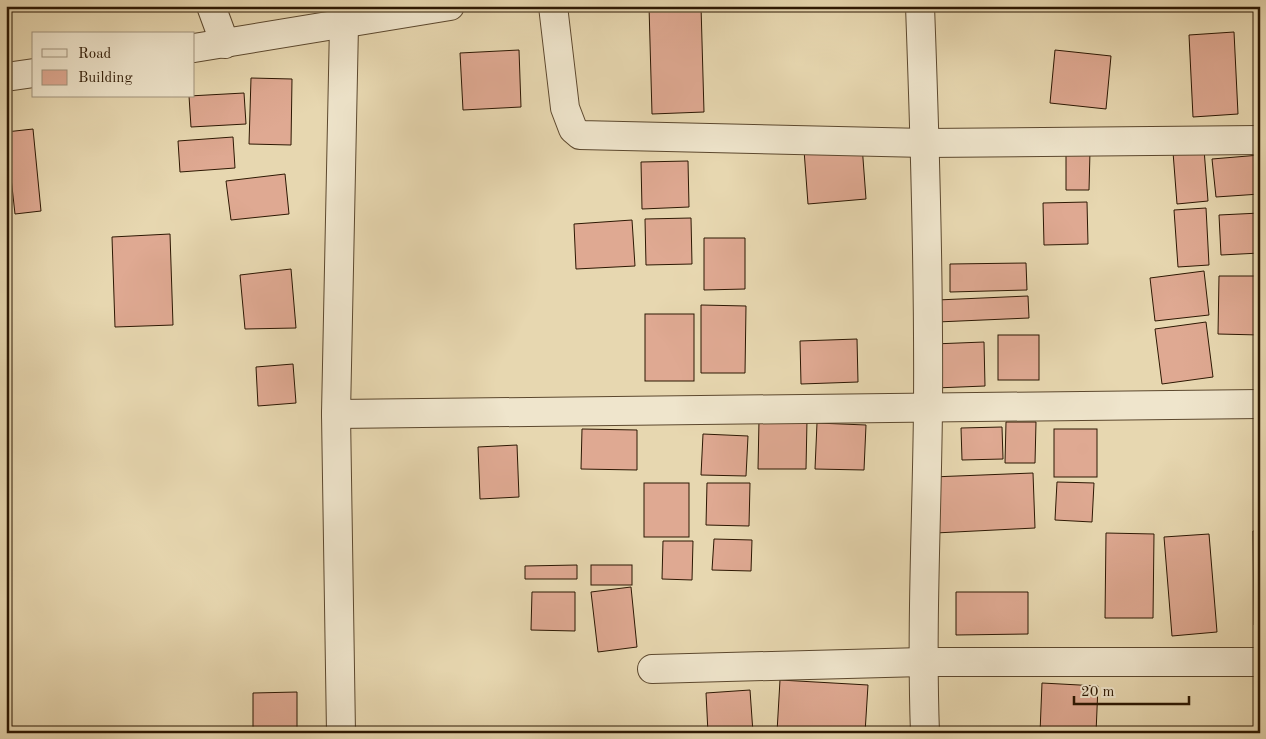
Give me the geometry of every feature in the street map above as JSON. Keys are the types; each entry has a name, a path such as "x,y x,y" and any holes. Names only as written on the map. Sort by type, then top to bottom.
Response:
{"street":[{"path":"211,6 224,44"},
{"path":"195,48 344,25 450,6"},
{"path":"554,6 564,108 573,129 580,135 925,143 1260,140"},
{"path":"920,6 925,143 928,407 923,662 925,733"},
{"path":"341,733 336,414 344,25"},
{"path":"6,77 32,73"},
{"path":"336,414 1260,404"},
{"path":"652,669 923,662 1260,662"}],"building":[{"path":"649,6 701,6 704,112 652,114"},
{"path":"1234,32 1238,114 1193,117 1189,35"},
{"path":"519,50 521,107 463,110 460,53"},
{"path":"1055,50 1111,56 1106,109 1050,103"},
{"path":"251,78 292,79 291,145 249,144"},
{"path":"244,93 246,124 191,127 189,98 195,98 195,96"},
{"path":"33,129 41,211 15,214 6,132"},
{"path":"233,137 235,168 180,172 178,141"},
{"path":"862,145 866,199 808,204 804,150"},
{"path":"1204,149 1208,201 1177,204 1173,152"},
{"path":"1066,151 1090,151 1089,190 1066,190"},
{"path":"1260,155 1260,194 1216,197 1212,159"},
{"path":"688,161 689,207 642,209 641,162"},
{"path":"285,174 289,214 231,220 226,181"},
{"path":"1087,202 1088,244 1044,245 1043,203"},
{"path":"1206,208 1209,265 1178,267 1174,210"},
{"path":"1260,213 1260,253 1221,255 1219,215"},
{"path":"691,218 692,264 646,265 645,219"},
{"path":"632,220 635,266 576,269 574,224"},
{"path":"170,234 173,325 115,327 112,237"},
{"path":"704,238 745,238 745,289 704,290"},
{"path":"1026,263 1027,290 950,292 950,264"},
{"path":"291,269 296,328 245,329 240,275"},
{"path":"1204,271 1209,315 1155,321 1150,278"},
{"path":"1219,276 1260,276 1260,335 1218,334"},
{"path":"1028,296 1029,318 937,322 937,300"},
{"path":"701,305 746,306 745,373 701,373"},
{"path":"645,314 694,314 694,381 645,381"},
{"path":"1206,322 1213,377 1162,384 1155,329"},
{"path":"998,335 1039,335 1039,380 998,380"},
{"path":"857,339 858,382 801,384 800,341"},
{"path":"984,342 985,386 935,388 933,344"},
{"path":"293,364 296,403 258,406 256,367"},
{"path":"759,420 807,420 806,469 758,469"},
{"path":"1006,422 1036,422 1035,463 1005,463"},
{"path":"817,423 866,425 864,470 815,469"},
{"path":"1002,427 1003,459 962,460 961,428"},
{"path":"582,429 637,430 637,470 581,469"},
{"path":"1054,429 1097,429 1097,477 1054,477"},
{"path":"703,434 748,436 746,476 701,475"},
{"path":"517,445 519,497 480,499 478,447"},
{"path":"1033,473 1035,528 935,533 932,477"},
{"path":"1057,482 1094,483 1092,522 1055,520"},
{"path":"644,483 689,483 689,537 644,537"},
{"path":"707,483 750,483 749,526 706,525"},
{"path":"1253,531 1260,531 1260,624 1254,625"},
{"path":"1106,533 1154,534 1153,618 1105,618"},
{"path":"1209,534 1217,632 1172,636 1164,537"},
{"path":"714,539 752,540 751,571 712,570"},
{"path":"663,541 693,541 692,580 662,579"},
{"path":"577,565 577,579 525,579 525,566"},
{"path":"591,565 632,565 632,585 591,585"},
{"path":"631,587 637,647 598,652 591,592"},
{"path":"532,592 575,592 575,631 531,630"},
{"path":"956,592 1028,592 1028,634 956,635"},
{"path":"780,680 868,685 865,733 777,732"},
{"path":"1042,683 1098,686 1096,733 1040,733"},
{"path":"750,690 753,733 708,733 706,693"},
{"path":"297,692 297,733 253,733 253,693"}]}
